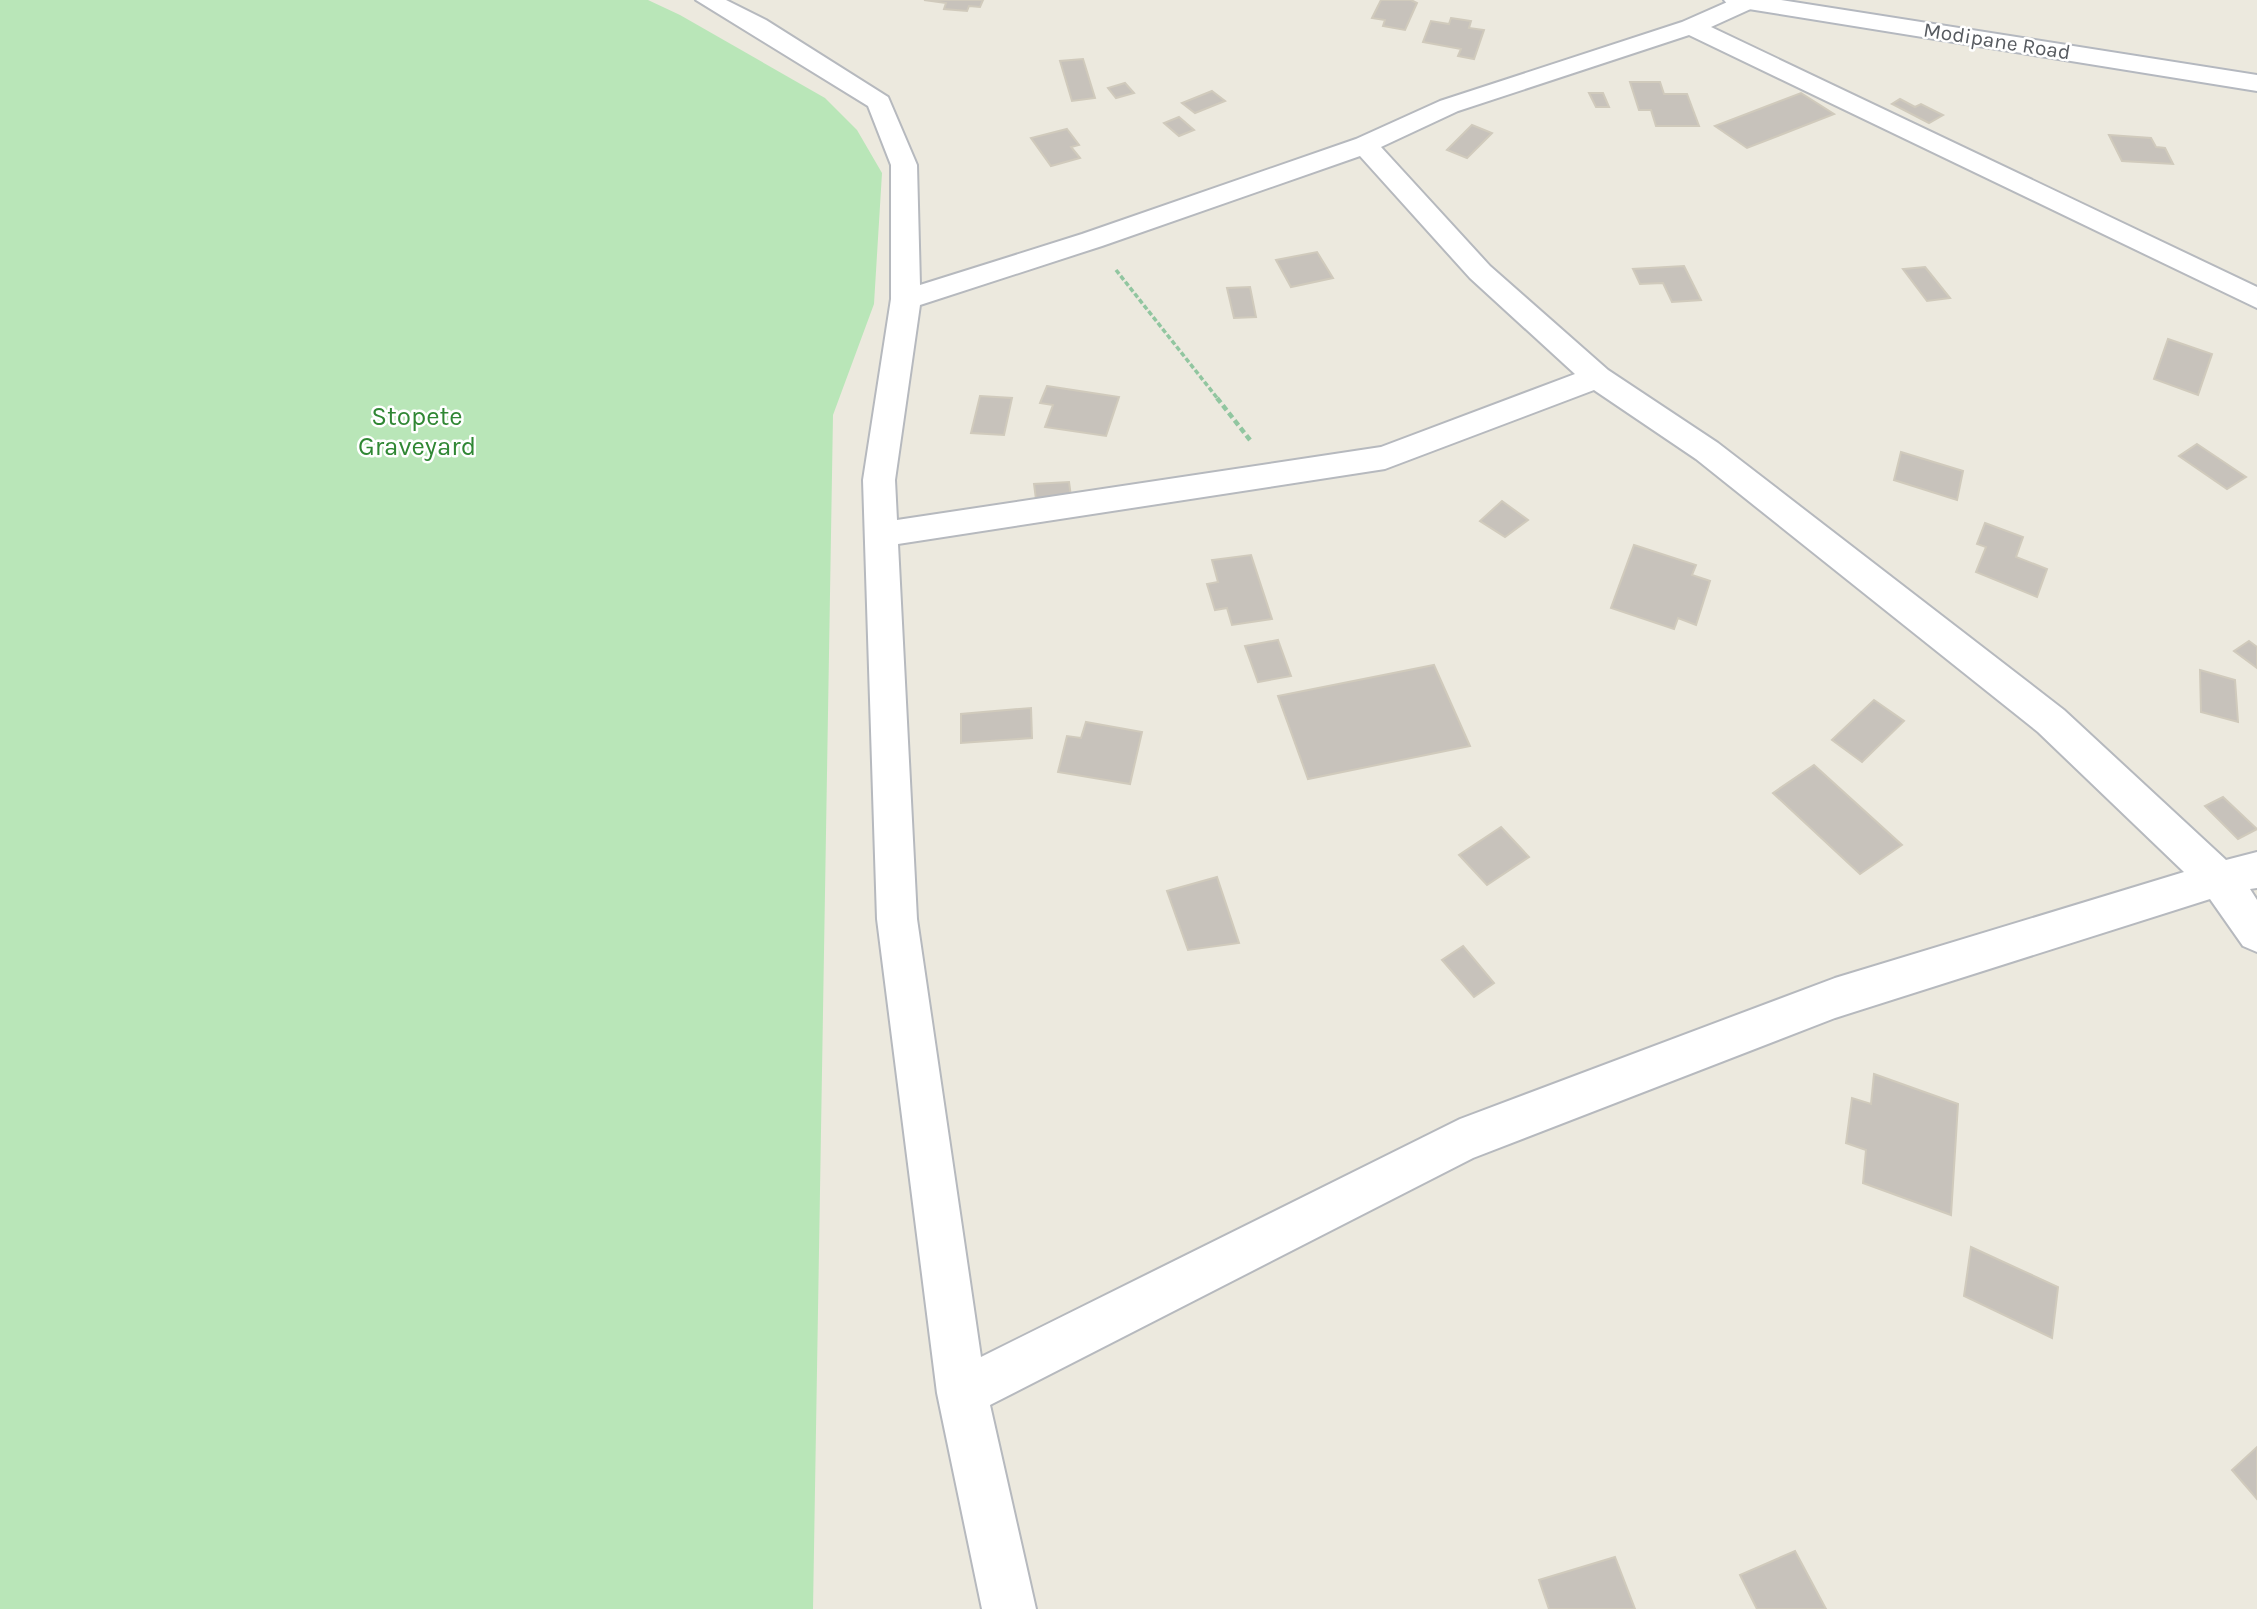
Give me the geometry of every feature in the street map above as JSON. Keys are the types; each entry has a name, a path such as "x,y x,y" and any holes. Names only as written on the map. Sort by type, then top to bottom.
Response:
{"street":[{"path":"708,0 757,25 879,102 904,165 906,299 879,480 879,535 897,919 961,1393 1009,1609"},
{"path":"906,299 1092,240 1365,145 1449,106 1691,27 1742,1"},
{"name":"Modipane Road","path":"1742,1 2257,83"},
{"path":"1691,27 2007,176 2257,299"},
{"path":"1365,145 1480,272 1597,377 1718,459 2041,713 2238,874 2257,933"},
{"path":"879,535 1385,458 1597,377"},
{"path":"961,1393 1461,1141 1835,998 2238,874"}],"path":[{"path":"1092,240 1278,476"}],"green space":[{"name":"Stopete Graveyard","path":"0,0 648,0 680,15 825,98 857,130 882,173 874,304 833,415 813,1609 0,1609"}],"building":[{"path":"924,0 983,0 980,7 969,6 967,11 944,9 946,3"},
{"path":"1381,0 1411,0 1417,3 1405,30 1383,26 1385,20 1372,18"},
{"path":"1451,18 1471,21 1469,28 1484,30 1474,59 1458,56 1461,49 1423,42 1431,21 1449,24"},
{"path":"1083,59 1095,98 1072,101 1060,61"},
{"path":"1630,82 1660,82 1664,94 1687,94 1699,126 1656,126 1651,110 1639,110"},
{"path":"1125,83 1134,93 1116,98 1108,88"},
{"path":"1212,91 1225,101 1195,113 1182,103"},
{"path":"1589,93 1603,93 1609,107 1596,107"},
{"path":"1801,93 1834,114 1747,148 1715,126"},
{"path":"1900,99 1915,107 1921,104 1943,115 1929,123 1892,104"},
{"path":"1179,117 1194,130 1179,136 1164,123"},
{"path":"1472,125 1492,133 1467,158 1447,150"},
{"path":"1067,129 1079,145 1071,147 1080,158 1051,166 1031,138"},
{"path":"2109,135 2151,138 2156,147 2165,148 2173,164 2122,161"},
{"path":"1317,252 1333,278 1291,287 1276,260"},
{"path":"1684,266 1701,300 1672,302 1663,283 1640,284 1633,269"},
{"path":"1925,267 1950,298 1927,301 1903,269"},
{"path":"1250,287 1256,317 1234,318 1227,288"},
{"path":"2168,339 2212,354 2198,395 2154,379"},
{"path":"1047,386 1119,397 1106,436 1045,427 1053,405 1040,403"},
{"path":"980,396 1012,398 1004,435 971,433"},
{"path":"2197,444 2246,477 2227,489 2179,456"},
{"path":"1901,452 1963,471 1957,500 1894,480"},
{"path":"1069,482 1072,504 1037,507 1034,484"},
{"path":"1502,501 1528,520 1505,537 1480,521"},
{"path":"1985,523 2023,537 2016,557 2047,569 2037,597 1976,572 1986,547 1977,544"},
{"path":"1634,545 1696,565 1692,575 1710,581 1696,625 1678,618 1674,629 1611,608"},
{"path":"1251,555 1272,619 1232,625 1227,608 1215,610 1207,584 1218,582 1212,560"},
{"path":"1278,640 1291,676 1258,682 1245,646"},
{"path":"2249,641 2257,647 2257,668 2234,651"},
{"path":"1434,665 1470,746 1308,779 1278,696"},
{"path":"2200,670 2235,680 2238,722 2201,712"},
{"path":"1874,700 1904,721 1862,762 1832,740"},
{"path":"1031,708 1032,738 961,743 961,714"},
{"path":"1086,722 1142,732 1130,784 1058,772 1067,736 1081,738"},
{"path":"1814,765 1902,845 1860,874 1773,793"},
{"path":"2223,797 2257,829 2238,839 2205,806"},
{"path":"1501,827 1529,857 1487,885 1459,855"},
{"path":"1217,877 1239,943 1188,950 1167,891"},
{"path":"1463,946 1494,983 1474,997 1442,960"},
{"path":"1874,1074 1958,1104 1951,1215 1863,1183 1866,1150 1846,1143 1852,1098 1871,1104"},
{"path":"1971,1247 2058,1287 2052,1338 1964,1296"},
{"path":"2257,1447 2257,1499 2232,1470"},
{"path":"1795,1551 1826,1609 1757,1609 1740,1575"},
{"path":"1615,1557 1635,1609 1549,1609 1539,1580"}]}
